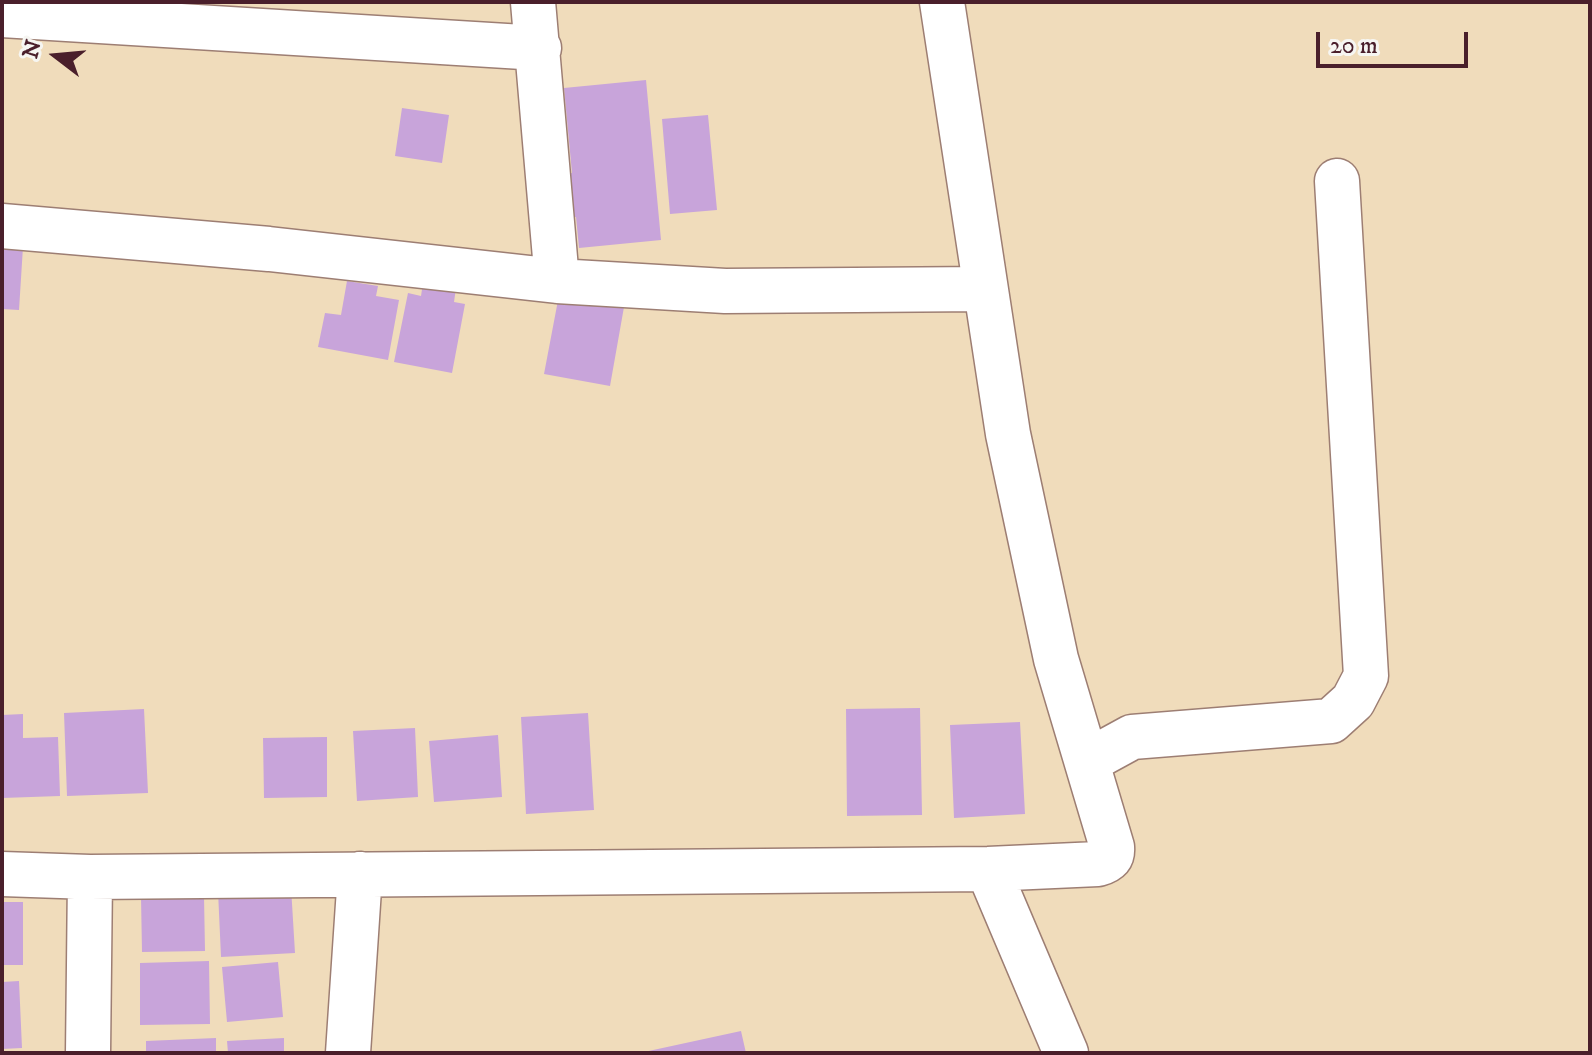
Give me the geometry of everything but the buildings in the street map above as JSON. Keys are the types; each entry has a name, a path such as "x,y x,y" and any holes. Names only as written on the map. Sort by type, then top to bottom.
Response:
{"street":[{"path":"533,2 557,281"},
{"path":"2,874 90,877 988,869 1108,861 1113,854 1112,847 1056,659 1008,434 942,2"},
{"path":"2,15 539,48"},
{"path":"1088,761 1132,737 1331,721 1353,701 1366,676 1337,181"},
{"path":"2,226 269,249 557,281 725,291 984,289"},
{"path":"988,869 1066,1053"},
{"path":"348,1053 360,874"},
{"path":"88,1053 90,877"}]}
